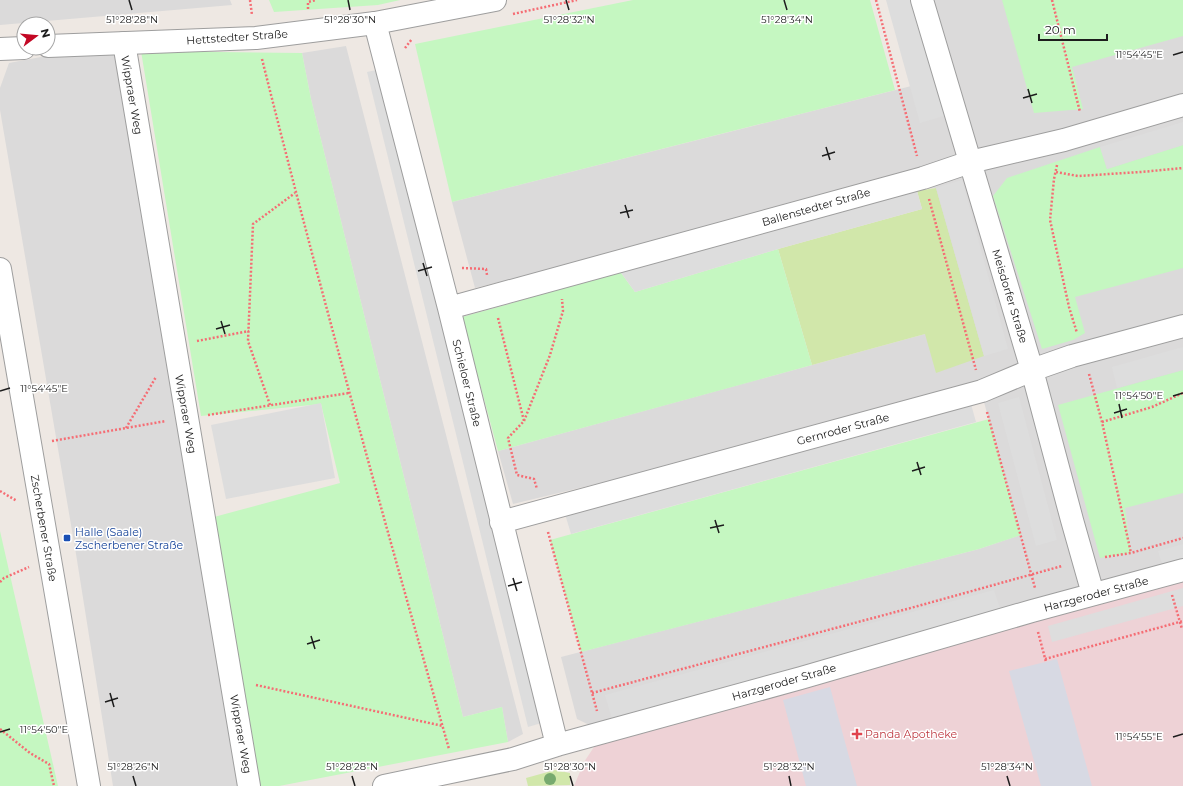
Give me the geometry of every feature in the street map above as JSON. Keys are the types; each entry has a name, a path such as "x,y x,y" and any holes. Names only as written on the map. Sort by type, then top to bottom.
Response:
{"street":[{"name":"Hettstedter Straße","path":"56,46 256,38 375,22 495,0"},
{"name":"Meisdorfer Straße","path":"922,0 1032,370 1072,520 1094,594"},
{"name":"Schieloer Straße","path":"375,22 449,308 557,745"},
{"name":"Wippraer Weg","path":"124,42 249,786"},
{"path":"0,49 16,48"},
{"name":"Ballenstedter Straße","path":"449,308 923,178 970,162 1064,140 1183,105"},
{"name":"Zscherbener Straße","path":"0,269 89,786"},
{"name":"Gernroder Straße","path":"501,522 982,391 1032,370 1084,353 1183,326"},
{"name":"Harzgeroder Straße","path":"384,786 513,759 557,745 808,676 1041,608 1175,573"}],"path":[{"path":"308,2 316,0"},
{"path":"876,0 923,178 1041,608"},
{"path":"1052,0 1086,133"},
{"path":"256,38 295,193 349,393 456,772"},
{"path":"1064,140 1056,172 1050,220 1069,307 1084,353 1102,422 1132,553"},
{"path":"1056,172 1078,176 1183,168"},
{"path":"270,405 248,341 253,224 295,193"},
{"path":"524,421 548,362 563,311 559,279"},
{"path":"30,445 187,417 349,393"},
{"path":"1102,422 1152,407 1183,393"},
{"path":"0,582 4,578 50,558"},
{"path":"1175,573 1182,629"},
{"path":"592,693 918,606 1031,574"},
{"path":"1046,662 1045,658 1182,622"},
{"path":"232,680 443,726"},
{"path":"0,729 30,753 49,764 54,786"}],"shaded area":[{"path":"0,0 230,0 232,5 56,20 56,16 16,16 16,24 0,25"},
{"path":"886,0 913,0 947,115 920,123"},
{"path":"925,0 1183,0 1183,568 604,732 577,719 561,657 979,549 1020,535 981,391 513,504 498,451 925,334 936,188 927,189 923,178 475,288 452,202 943,78"},
{"path":"115,43 246,786 113,786 76,554 0,110 0,88 9,63 46,56 56,56 56,54"},
{"path":"346,46 523,734 508,742 502,707 463,717 311,99 302,53"},
{"path":"381,69 545,722 528,727 367,72"},
{"path":"1183,122 1183,145 1107,169 1100,147"},
{"path":"962,180 1008,349 984,356 936,188"},
{"path":"917,191 922,209 778,249 635,292 619,270"},
{"path":"1183,347 1183,370 1117,388 1112,367"},
{"path":"1019,397 1057,540 1036,546 998,403"},
{"path":"321,403 335,478 226,499 211,425"},
{"path":"971,404 976,422 571,534 565,514"},
{"path":"1183,544 1183,568 1165,573 1158,551"},
{"path":"1183,572 1183,786 574,786 584,762 604,732"},
{"path":"1183,588 1183,606 1052,642 1048,626"},
{"path":"994,590 1002,614 612,719 605,695"},
{"path":"1057,659 1092,786 1041,786 1009,671"},
{"path":"830,687 857,786 806,786 783,700"}],"green space":[{"path":"269,0 400,0 378,5 274,12"},
{"path":"633,0 870,0 895,90 452,202 415,44"},
{"path":"1002,0 1183,0 1183,36 1072,67 1083,109 1034,113"},
{"path":"141,51 302,53 311,99 463,717 502,707 508,742 279,786 257,786 214,517 340,483 321,404 201,416"},
{"path":"1183,145 1183,268 1075,297 1085,333 1073,340 1042,349 993,196 1007,178 1100,147 1107,169"},
{"path":"936,188 984,356 936,373 925,334 812,365 778,249 922,209 917,191"},
{"path":"778,249 812,365 498,451 462,317 619,270 635,292"},
{"path":"1183,370 1183,493 1125,508 1131,553 1100,558 1058,405"},
{"path":"989,419 1021,535 979,549 581,652 550,540"},
{"path":"0,531 58,786 0,786"},
{"path":"555,770 570,773 570,785 528,786 526,778"}],"place":[{"name":"Halle (Saale) Zscherbener Straße","path":"67,538"},
{"name":"Panda Apotheke","path":"857,734"}]}
